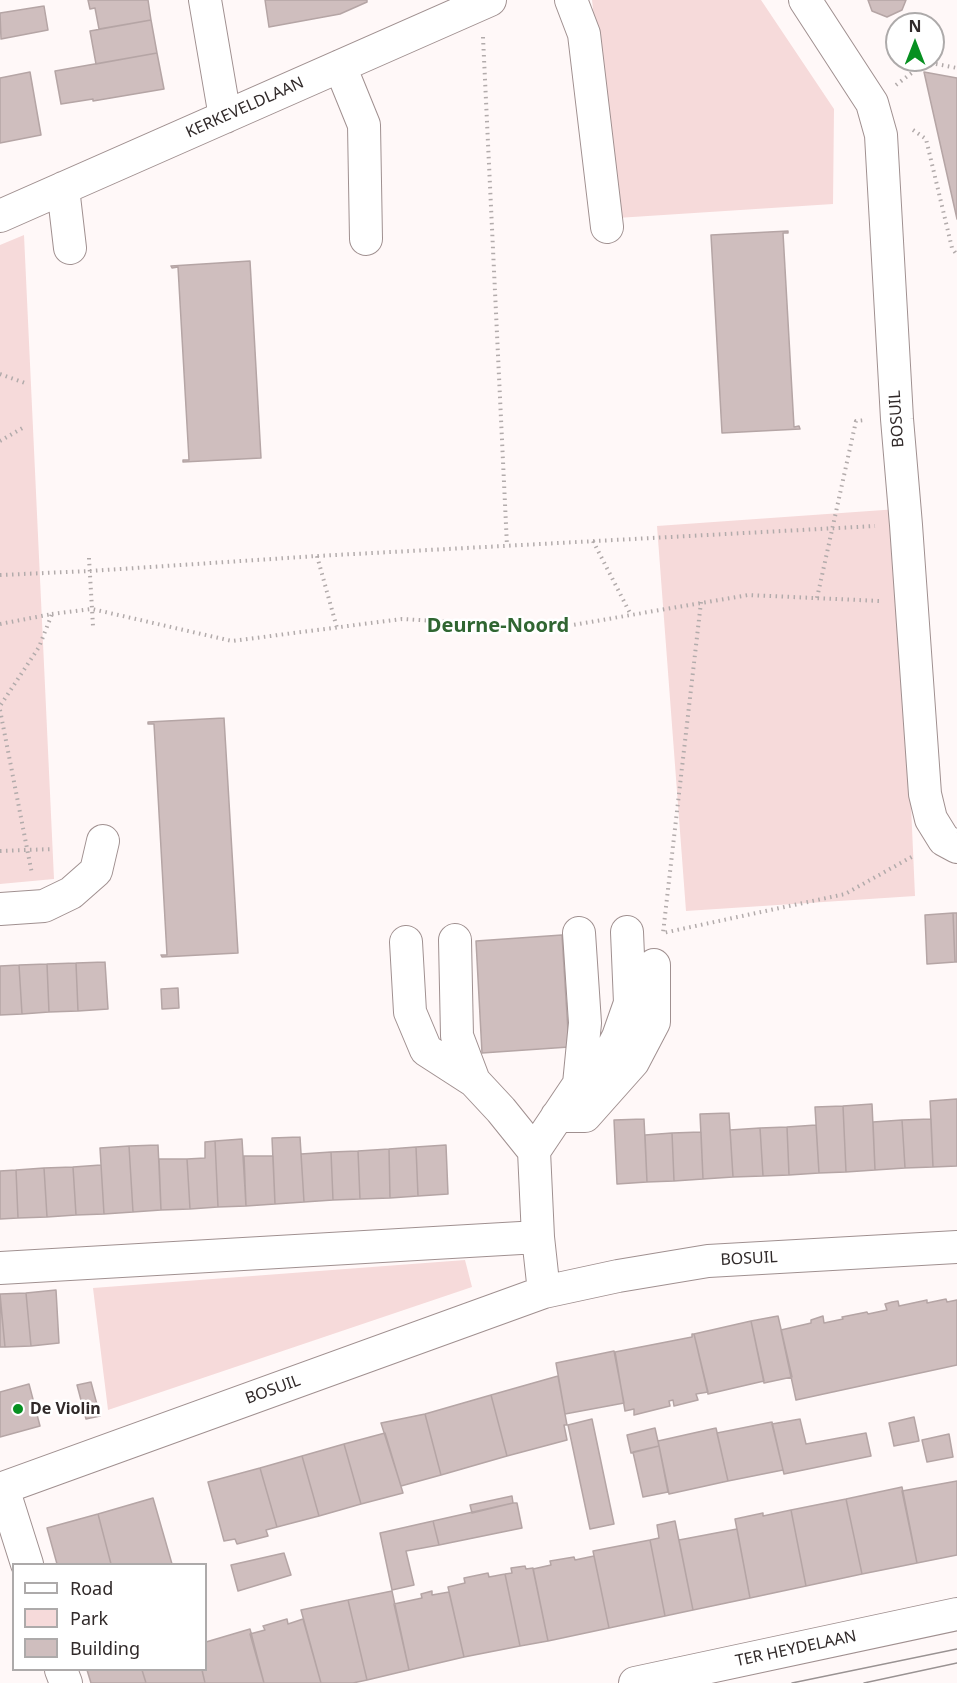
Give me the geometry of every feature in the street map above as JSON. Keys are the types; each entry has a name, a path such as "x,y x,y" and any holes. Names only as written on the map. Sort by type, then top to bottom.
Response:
{"street":[{"path":"205,0 225,117"},
{"path":"571,0 584,34 607,228"},
{"name":"BOSUIL","path":"805,0 872,103 881,135 897,419 925,794 930,819 951,844"},
{"name":"KERKEVELDLAAN","path":"0,216 486,2"},
{"path":"340,66 364,125 366,239"},
{"path":"63,188 70,248"},
{"path":"0,909 44,906 71,893 96,871 103,841"},
{"path":"544,1292 538,1237 534,1151 579,1084 601,1070 618,1037 630,1003 627,932"},
{"path":"579,933 585,1023 579,1084"},
{"path":"455,940 457,1036 474,1082"},
{"path":"406,942 410,1012 426,1050 474,1082 501,1110 534,1151"},
{"path":"557,1116 585,1116 633,1062 654,1022 654,965"},
{"path":"0,1268 538,1237"},
{"name":"BOSUIL","path":"1,1488 544,1292 618,1276 708,1261 957,1247"},
{"path":"1,1488 27,1563"},
{"name":"TER HEYDELAAN","path":"635,1683 957,1614"}],"path":[{"path":"486,2 507,546"},
{"path":"957,68 926,62 872,103 926,139 952,248 957,255"},
{"path":"0,374 25,383"},
{"path":"817,598 856,421 897,419"},
{"path":"0,441 26,426"},
{"path":"0,575 906,525"},
{"path":"594,541 631,615"},
{"path":"317,556 337,628"},
{"path":"89,558 93,626"},
{"path":"0,624 92,609 232,641 402,620 555,628 748,595 911,603"},
{"path":"701,603 663,933 845,894 951,844"},
{"path":"33,881 0,708 39,646 52,614"},
{"path":"0,851 53,849"}],"green space":[{"path":"592,0 761,0 834,109 833,204 617,218"},
{"path":"24,235 54,879 0,884 0,245"},
{"path":"898,509 915,896 686,911 657,526"},
{"path":"465,1260 472,1287 108,1410 93,1288"}],"building":[{"path":"88,0 148,0 151,20 99,29 95,8 90,9"},
{"path":"265,0 367,0 367,2 340,14 269,27"},
{"path":"868,0 906,0 902,10 885,12 885,16 872,11"},
{"path":"44,6 48,30 1,39 0,13"},
{"path":"151,20 157,53 96,64 90,31"},
{"path":"157,53 164,89 61,104 55,71"},
{"path":"30,72 41,135 0,143 0,78"},
{"path":"924,72 957,78 957,219"},
{"path":"788,231 788,233 783,233 794,427 799,426 800,429 722,433 711,235"},
{"path":"250,261 261,458 183,462 183,460 189,460 178,267 172,268 171,266"},
{"path":"224,718 238,953 162,957 161,955 167,955 154,724 148,724 148,722"},
{"path":"953,913 957,913 957,962 955,962"},
{"path":"953,913 955,962 927,964 925,915"},
{"path":"562,935 569,1047 482,1053 476,941"},
{"path":"105,962 108,1009 78,1011 76,963"},
{"path":"76,963 78,1011 49,1012 47,964"},
{"path":"47,964 49,1012 22,1014 19,965"},
{"path":"19,965 22,1014 0,1015 0,966"},
{"path":"178,988 179,1008 162,1009 161,989"},
{"path":"957,1099 957,1166 933,1167 930,1101"},
{"path":"872,1104 875,1170 846,1172 843,1106"},
{"path":"843,1106 846,1172 819,1173 815,1107"},
{"path":"729,1113 733,1177 703,1179 700,1114"},
{"path":"644,1119 647,1182 617,1184 614,1120"},
{"path":"931,1119 933,1167 905,1168 902,1120"},
{"path":"902,1120 905,1168 875,1170 873,1122"},
{"path":"816,1125 819,1173 789,1175 787,1127"},
{"path":"787,1127 789,1175 763,1176 760,1128"},
{"path":"760,1128 763,1176 733,1177 730,1130"},
{"path":"701,1132 703,1179 674,1181 672,1133"},
{"path":"672,1133 674,1181 647,1182 645,1135"},
{"path":"300,1137 304,1202 275,1204 272,1138"},
{"path":"242,1139 246,1206 218,1207 215,1141"},
{"path":"215,1141 218,1207 190,1209 187,1159 205,1158 205,1142"},
{"path":"158,1145 161,1210 133,1212 129,1146"},
{"path":"446,1145 448,1194 418,1196 416,1147"},
{"path":"129,1146 133,1212 104,1214 100,1148"},
{"path":"416,1147 418,1196 390,1198 389,1149"},
{"path":"389,1149 390,1198 360,1199 358,1151"},
{"path":"358,1151 360,1199 333,1200 331,1152"},
{"path":"331,1152 333,1200 304,1202 301,1154"},
{"path":"244,1156 273,1156 275,1204 246,1206"},
{"path":"159,1159 187,1159 190,1209 161,1210"},
{"path":"101,1165 104,1214 76,1215 73,1167"},
{"path":"73,1167 76,1215 47,1217 44,1168"},
{"path":"44,1168 47,1217 18,1218 16,1170"},
{"path":"16,1170 18,1218 0,1219 0,1171"},
{"path":"56,1290 59,1343 31,1346 26,1293"},
{"path":"26,1293 31,1346 5,1347 0,1294"},
{"path":"0,1297 5,1347 0,1347"},
{"path":"946,1299 947,1302 957,1300 957,1365 796,1400 781,1330 811,1323 811,1320 823,1316 824,1323 843,1319 842,1317 887,1310 885,1304 892,1302 898,1301 899,1306 927,1300 927,1303"},
{"path":"778,1316 792,1377 764,1383 751,1321"},
{"path":"751,1321 764,1381 708,1394 694,1334"},
{"path":"694,1334 708,1392 696,1394 698,1400 674,1406 673,1400 669,1401 670,1406 634,1415 634,1409 625,1411 615,1352 692,1337"},
{"path":"614,1351 624,1403 565,1414 556,1363"},
{"path":"558,1376 567,1425 564,1425 567,1440 507,1456 491,1395"},
{"path":"91,1382 100,1416 86,1419 77,1385"},
{"name":"De Violin","path":"29,1384 40,1426 0,1437 0,1392"},
{"path":"491,1395 507,1456 441,1475 425,1414"},
{"path":"425,1414 441,1475 401,1486 381,1423"},
{"path":"914,1417 919,1441 894,1446 889,1423"},
{"path":"592,1419 614,1524 590,1529 568,1425"},
{"path":"800,1419 806,1444 866,1433 871,1456 784,1474 772,1424"},
{"path":"772,1422 783,1470 728,1481 717,1433"},
{"path":"655,1428 659,1446 631,1453 627,1435"},
{"path":"716,1428 728,1481 669,1494 658,1441"},
{"path":"385,1433 403,1493 361,1504 344,1444"},
{"path":"949,1434 953,1457 927,1462 922,1440"},
{"path":"344,1444 361,1504 319,1516 302,1456"},
{"path":"659,1446 668,1492 643,1497 633,1452"},
{"path":"302,1456 319,1516 277,1527 260,1468"},
{"path":"260,1468 277,1527 266,1530 268,1536 237,1544 235,1539 224,1541 208,1482"},
{"path":"957,1481 957,1555 917,1563 902,1491"},
{"path":"902,1487 917,1563 862,1574 846,1499"},
{"path":"512,1496 513,1503 472,1513 470,1505"},
{"path":"153,1498 172,1563 111,1563 98,1514"},
{"path":"846,1499 862,1574 806,1586 791,1510"},
{"path":"517,1503 522,1528 439,1545 433,1521"},
{"path":"791,1510 806,1586 750,1598 735,1519"},
{"path":"98,1514 111,1563 57,1563 47,1528"},
{"path":"433,1521 439,1545 406,1551 414,1585 392,1590 380,1533"},
{"path":"675,1521 693,1610 665,1616 650,1540 659,1538 657,1525"},
{"path":"737,1529 750,1598 693,1610 679,1540"},
{"path":"650,1540 665,1616 609,1628 593,1551"},
{"path":"284,1553 291,1575 238,1591 231,1565"},
{"path":"594,1556 609,1628 548,1641 533,1569 551,1565 550,1561 574,1557 575,1560"},
{"path":"525,1566 526,1569 533,1568 548,1641 520,1646 505,1574 512,1573 511,1568"},
{"path":"488,1573 489,1577 505,1574 520,1646 464,1657 448,1587 465,1583 464,1578"},
{"path":"392,1591 409,1670 367,1680 348,1600"},
{"path":"432,1591 432,1595 449,1592 464,1657 409,1670 394,1604 422,1598 421,1594"},
{"path":"348,1600 367,1680 353,1683 321,1683 301,1610"},
{"path":"287,1619 288,1624 303,1619 321,1683 264,1683 250,1634 265,1630 263,1626"},
{"path":"250,1629 264,1683 205,1683 202,1671 207,1671 207,1642"},
{"path":"87,1671 142,1671 146,1683 91,1683"},
{"path":"142,1671 202,1671 205,1683 146,1683"}],"tram line":[{"path":"792,1683 957,1649"},
{"path":"864,1683 957,1663"}],"place":[{"name":"De Violin","path":"18,1409"}],"district":[{"name":"Deurne-Noord","path":"498,626"}]}
